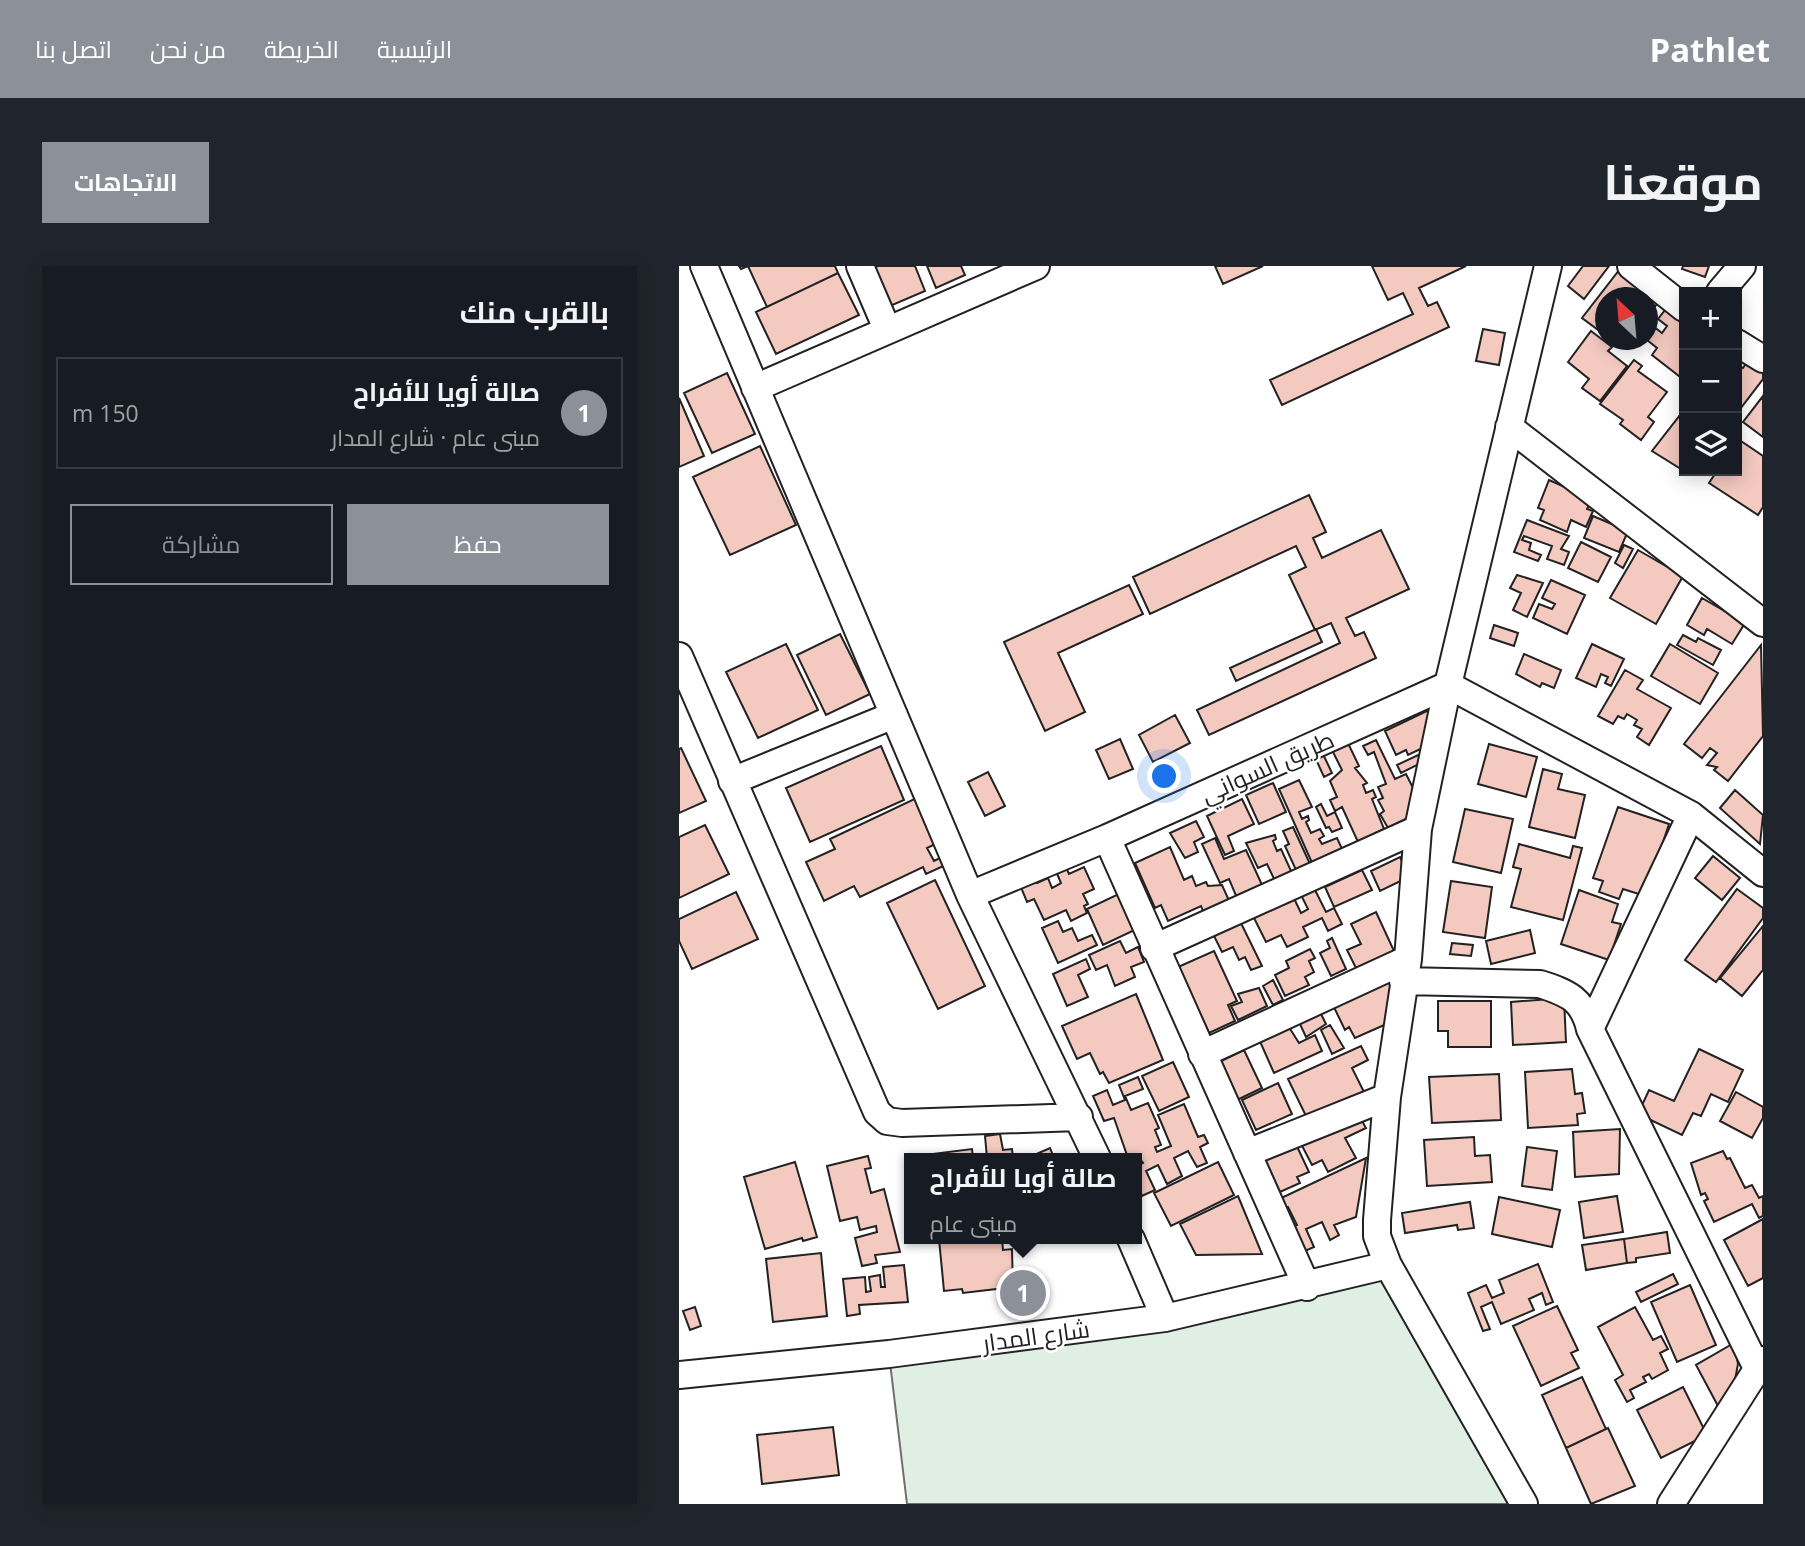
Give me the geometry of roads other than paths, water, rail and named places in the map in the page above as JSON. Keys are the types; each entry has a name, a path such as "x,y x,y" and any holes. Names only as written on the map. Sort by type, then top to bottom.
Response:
{"street":[{"path":"704,266 971,895 1095,1153"},
{"path":"860,266 887,329"},
{"path":"755,388 887,329 985,276 1036,266"},
{"path":"1524,1504 1388,1265 1379,1244 1377,1220 1387,1097 1405,970 1418,828 1448,685 1548,266"},
{"path":"1631,266 1679,304"},
{"path":"1724,287 1742,266"},
{"path":"1742,346 1763,359"},
{"path":"1509,427 1763,623"},
{"path":"679,656 877,1112 887,1121 902,1124 1079,1117"},
{"path":"1448,685 1691,815 1763,873"},
{"name":"طريق السواني","path":"971,895 1107,838 1448,685"},
{"path":"732,781 894,715"},
{"path":"1590,1028 1691,815"},
{"path":"1154,948 1418,828"},
{"path":"1107,838 1307,1287"},
{"path":"1202,1054 1405,970 1540,984 1559,990 1579,1004 1586,1011 1590,1028 1760,1364 1671,1504"},
{"path":"1247,1153 1387,1097"},
{"path":"1133,1244 1165,1318"},
{"name":"شارع المدار","path":"679,1375 889,1354 1165,1318 1307,1287 1388,1265"}],"place":[{"name":"صالة أويا للأفراح","path":"1023,1293"}]}
